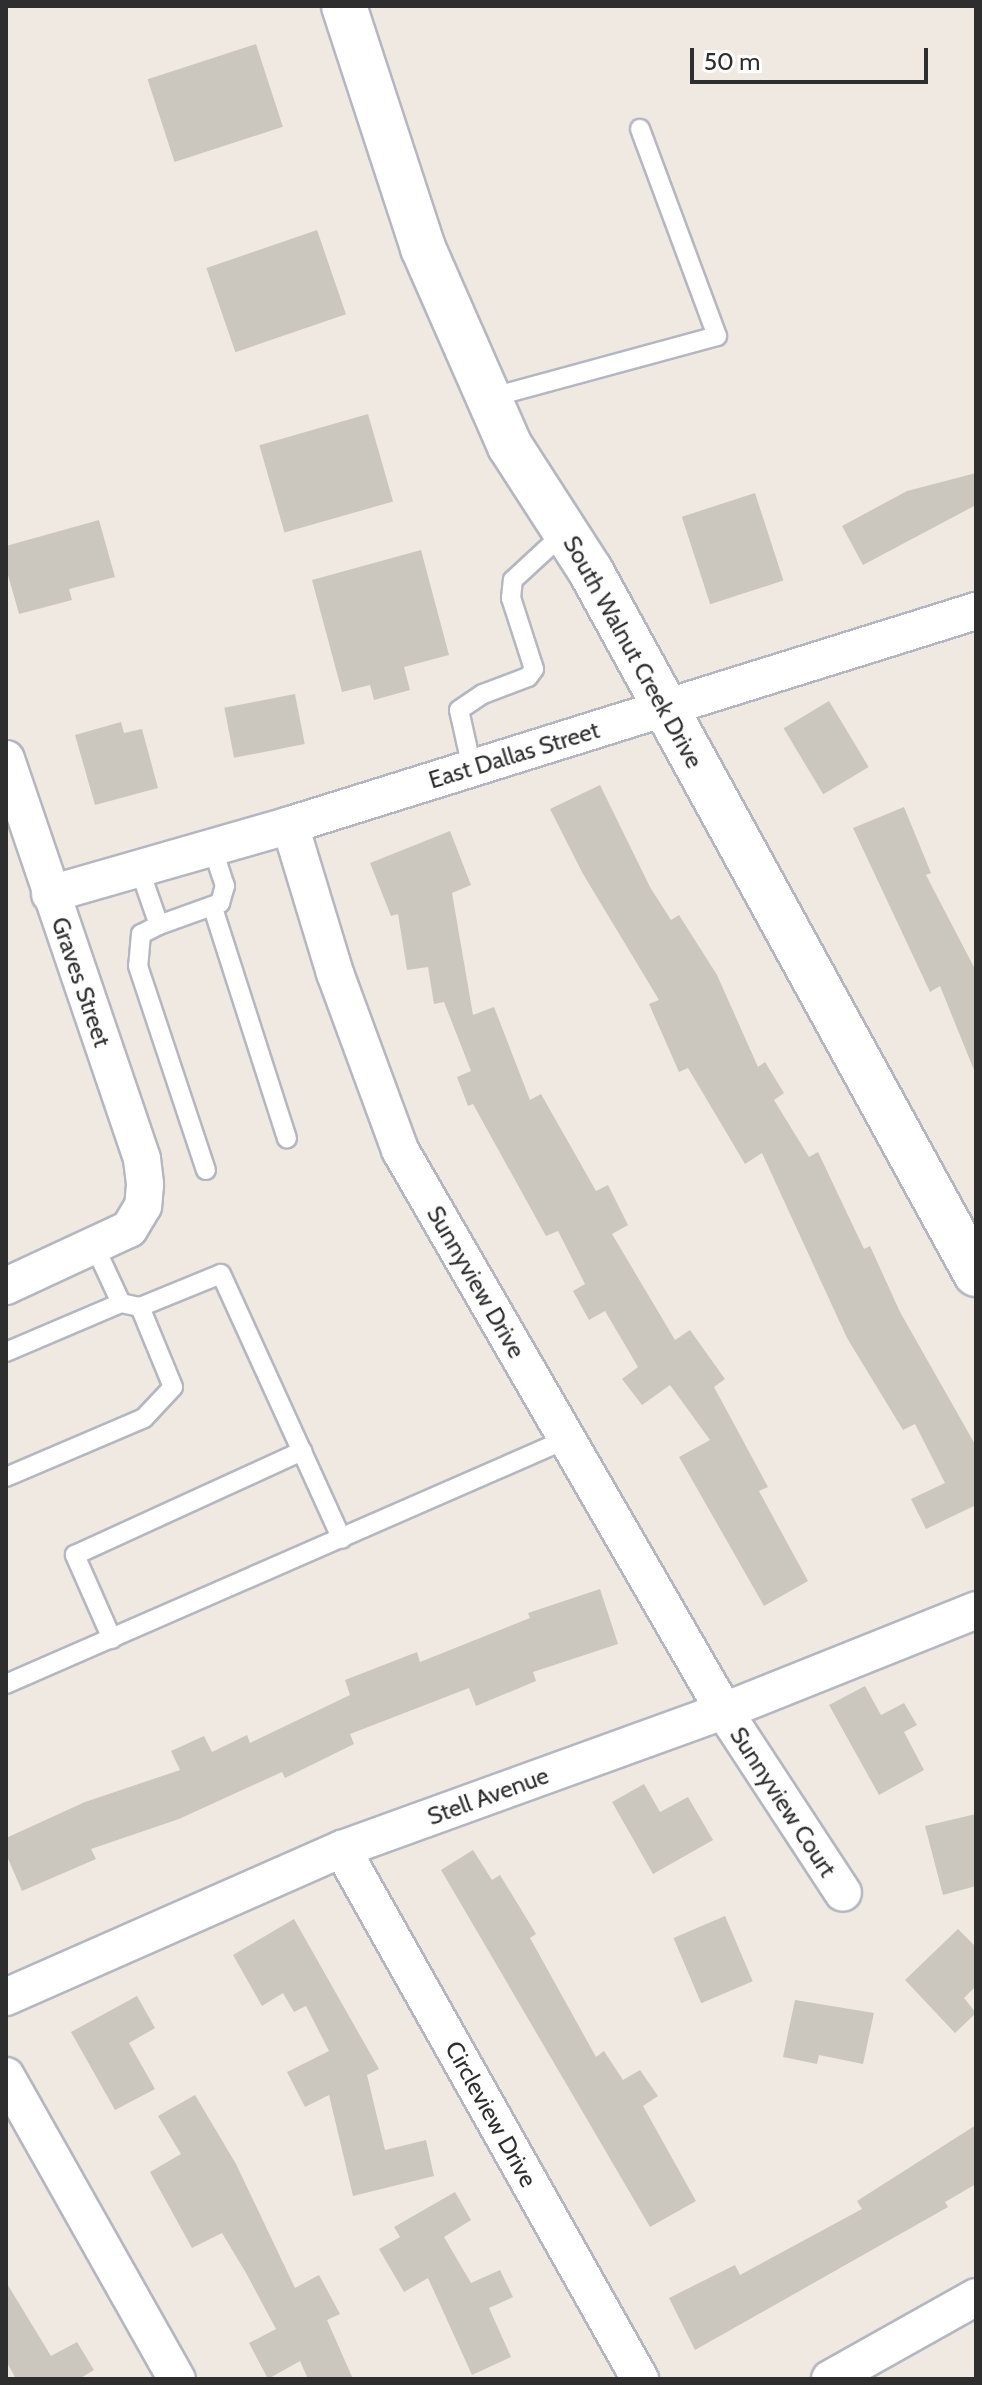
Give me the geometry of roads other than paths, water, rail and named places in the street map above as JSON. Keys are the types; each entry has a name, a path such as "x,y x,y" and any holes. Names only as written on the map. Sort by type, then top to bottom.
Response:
{"street":[{"name":"South Walnut Creek Drive","path":"344,6 423,248 510,446 565,532 976,1274"},
{"name":"East Dallas Street","path":"50,894 290,825 976,611"},
{"name":"Graves Street","path":"6,759 142,1159 143,1206 129,1229 95,1247"},
{"name":"Sunnyview Drive","path":"290,825 335,973 400,1150 724,1711"},
{"path":"6,1286 95,1247"},
{"name":"Stell Avenue","path":"6,1997 342,1849 724,1711 976,1610"},
{"name":"Sunnyview Court","path":"724,1711 843,1893"},
{"name":"Circleview Drive","path":"342,1849 640,2379"},
{"path":"6,2076 177,2379"},
{"path":"830,2379 976,2297"}],"lane":[{"path":"489,398 717,336 640,129"},
{"path":"472,768 459,710 483,694 528,677 534,669 511,598 513,580 565,532"},
{"path":"206,1170 138,966 141,934 213,908 225,895 212,847"},
{"path":"139,868 159,925"},
{"path":"213,908 287,1138"},
{"path":"95,1247 121,1303"},
{"path":"6,1352 121,1303 140,1307 221,1274 342,1539"},
{"path":"6,1477 144,1418 173,1387 140,1307"},
{"path":"6,1684 567,1439"},
{"path":"112,1639 75,1555 302,1451"}]}
